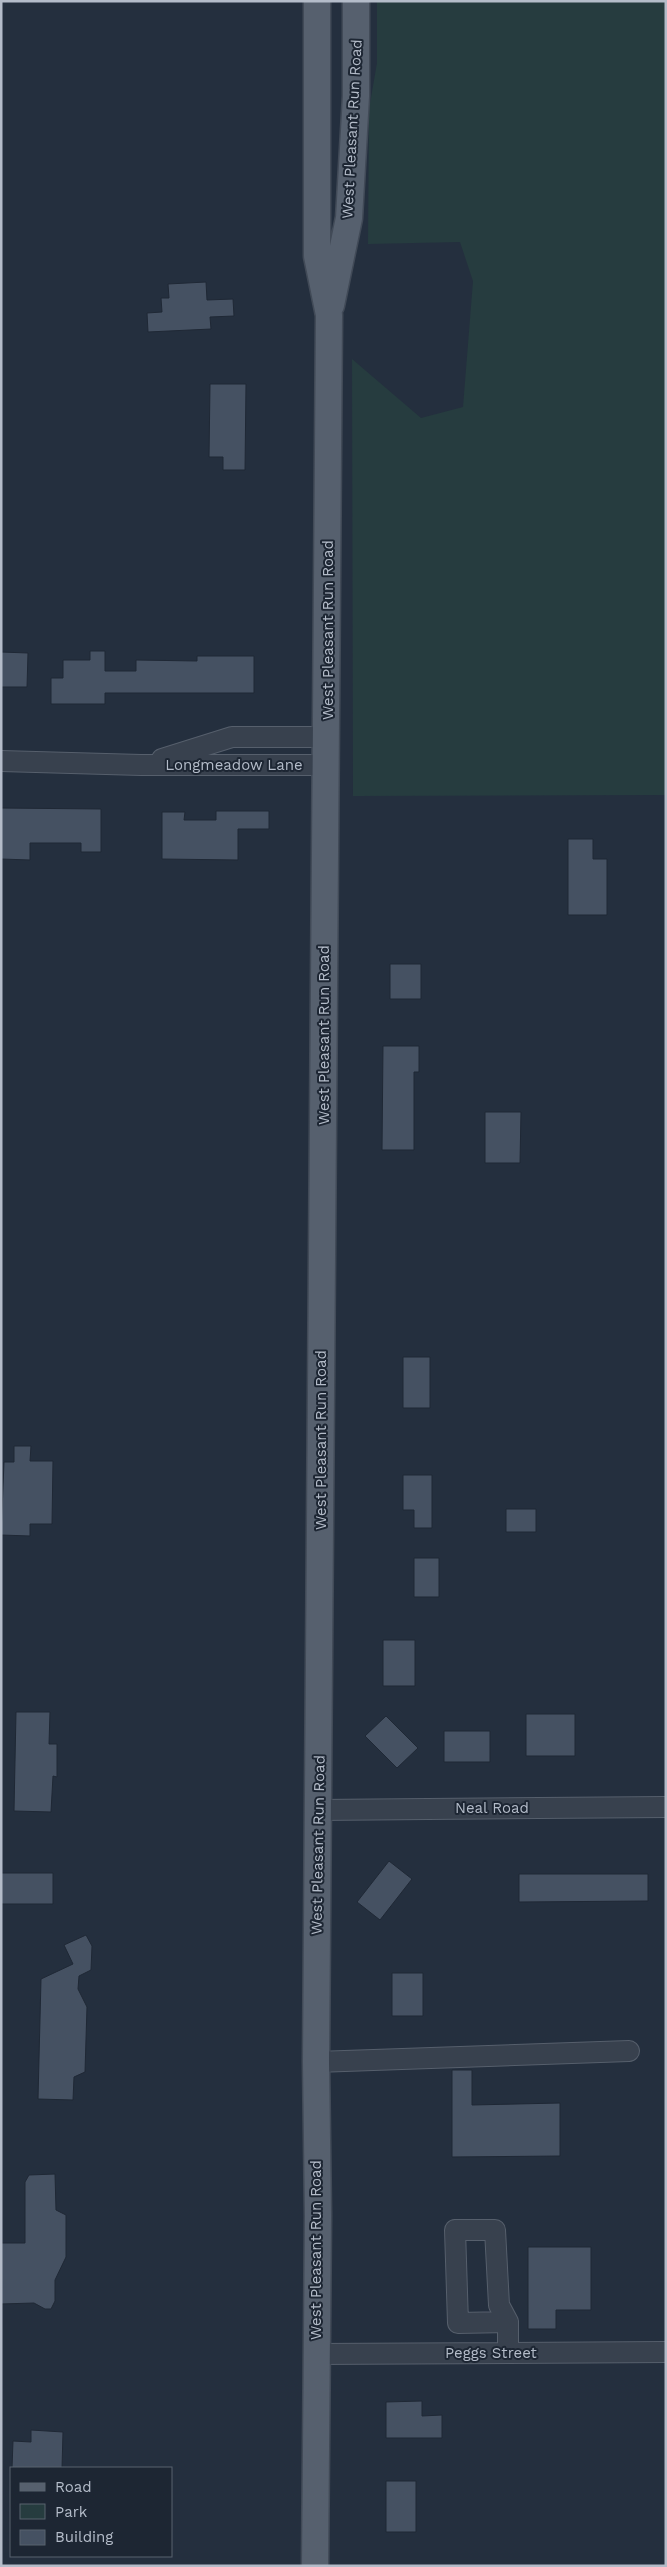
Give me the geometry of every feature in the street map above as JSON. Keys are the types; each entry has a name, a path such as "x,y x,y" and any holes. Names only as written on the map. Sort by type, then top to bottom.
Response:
{"main road":[{"name":"West Pleasant Run Road","path":"317,1 317,256 329,315"},
{"name":"West Pleasant Run Road","path":"315,2566 318,2216 316,2062 329,315 349,218 356,96 356,1"}],"street":[{"name":"Longmeadow Lane","path":"141,766 232,738 327,737"},
{"name":"Longmeadow Lane","path":"1,760 141,766 327,765"},
{"name":"Neal Road","path":"318,1810 666,1807"},
{"path":"316,2062 630,2051"},
{"path":"508,2322 458,2324 455,2230 495,2230 499,2305 508,2322 508,2353"},
{"name":"Peggs Street","path":"316,2354 666,2352"}],"green space":[{"path":"377,1 666,1 666,795 353,796 352,359 421,418 463,407 473,281 460,242 368,244 369,109 377,63"}],"building":[{"path":"206,282 207,300 233,299 234,316 210,317 211,329 148,332 147,313 162,312 161,298 169,298 168,284"},
{"path":"210,384 246,384 245,470 223,470 223,457 209,457"},
{"path":"90,651 105,651 105,671 136,671 136,660 197,661 197,656 254,656 254,693 105,693 105,704 51,704 51,678 63,678 63,660 90,660"},
{"path":"1,652 28,653 27,687 1,687"},
{"path":"1,808 101,809 101,852 81,852 81,843 30,843 30,860 1,859"},
{"path":"216,811 269,811 269,829 238,829 238,860 162,859 162,812 185,812 184,820 216,820"},
{"path":"568,839 593,839 593,859 607,859 607,915 568,915"},
{"path":"390,964 421,964 421,999 390,999"},
{"path":"383,1046 419,1046 419,1072 414,1072 414,1150 382,1150"},
{"path":"485,1112 521,1112 520,1163 485,1163"},
{"path":"403,1357 430,1357 430,1408 403,1408"},
{"path":"14,1446 31,1446 30,1461 53,1461 52,1524 30,1524 30,1536 1,1535 4,1462 14,1462"},
{"path":"403,1475 432,1475 432,1528 414,1528 414,1510 403,1510"},
{"path":"506,1509 536,1509 536,1532 506,1532"},
{"path":"414,1558 439,1558 439,1597 414,1597"},
{"path":"383,1640 415,1640 415,1686 383,1686"},
{"path":"16,1712 50,1712 49,1744 57,1744 57,1777 53,1776 51,1812 14,1811"},
{"path":"526,1714 575,1714 575,1756 526,1756"},
{"path":"386,1716 418,1748 397,1768 365,1736"},
{"path":"444,1731 490,1731 490,1762 444,1762"},
{"path":"389,1861 412,1879 380,1920 357,1902"},
{"path":"1,1873 53,1873 53,1904 1,1904"},
{"path":"519,1874 648,1874 648,1901 519,1902"},
{"path":"86,1935 92,1946 91,1970 79,1976 78,1989 87,2007 85,2072 74,2077 73,2100 38,2099 41,1979 73,1964 64,1945"},
{"path":"392,1973 423,1973 423,2016 392,2016"},
{"path":"452,2070 472,2070 472,2105 560,2103 560,2156 452,2157"},
{"path":"55,2174 56,2210 66,2215 66,2257 55,2280 55,2301 51,2309 45,2309 34,2303 1,2304 1,2243 25,2243 25,2182 29,2175"},
{"path":"528,2247 591,2247 591,2310 556,2310 556,2329 528,2329"},
{"path":"422,2401 422,2416 442,2415 442,2438 386,2438 386,2402"},
{"path":"31,2430 63,2432 62,2467 12,2467 13,2441 31,2442"},
{"path":"386,2481 416,2481 416,2532 386,2532"}]}
